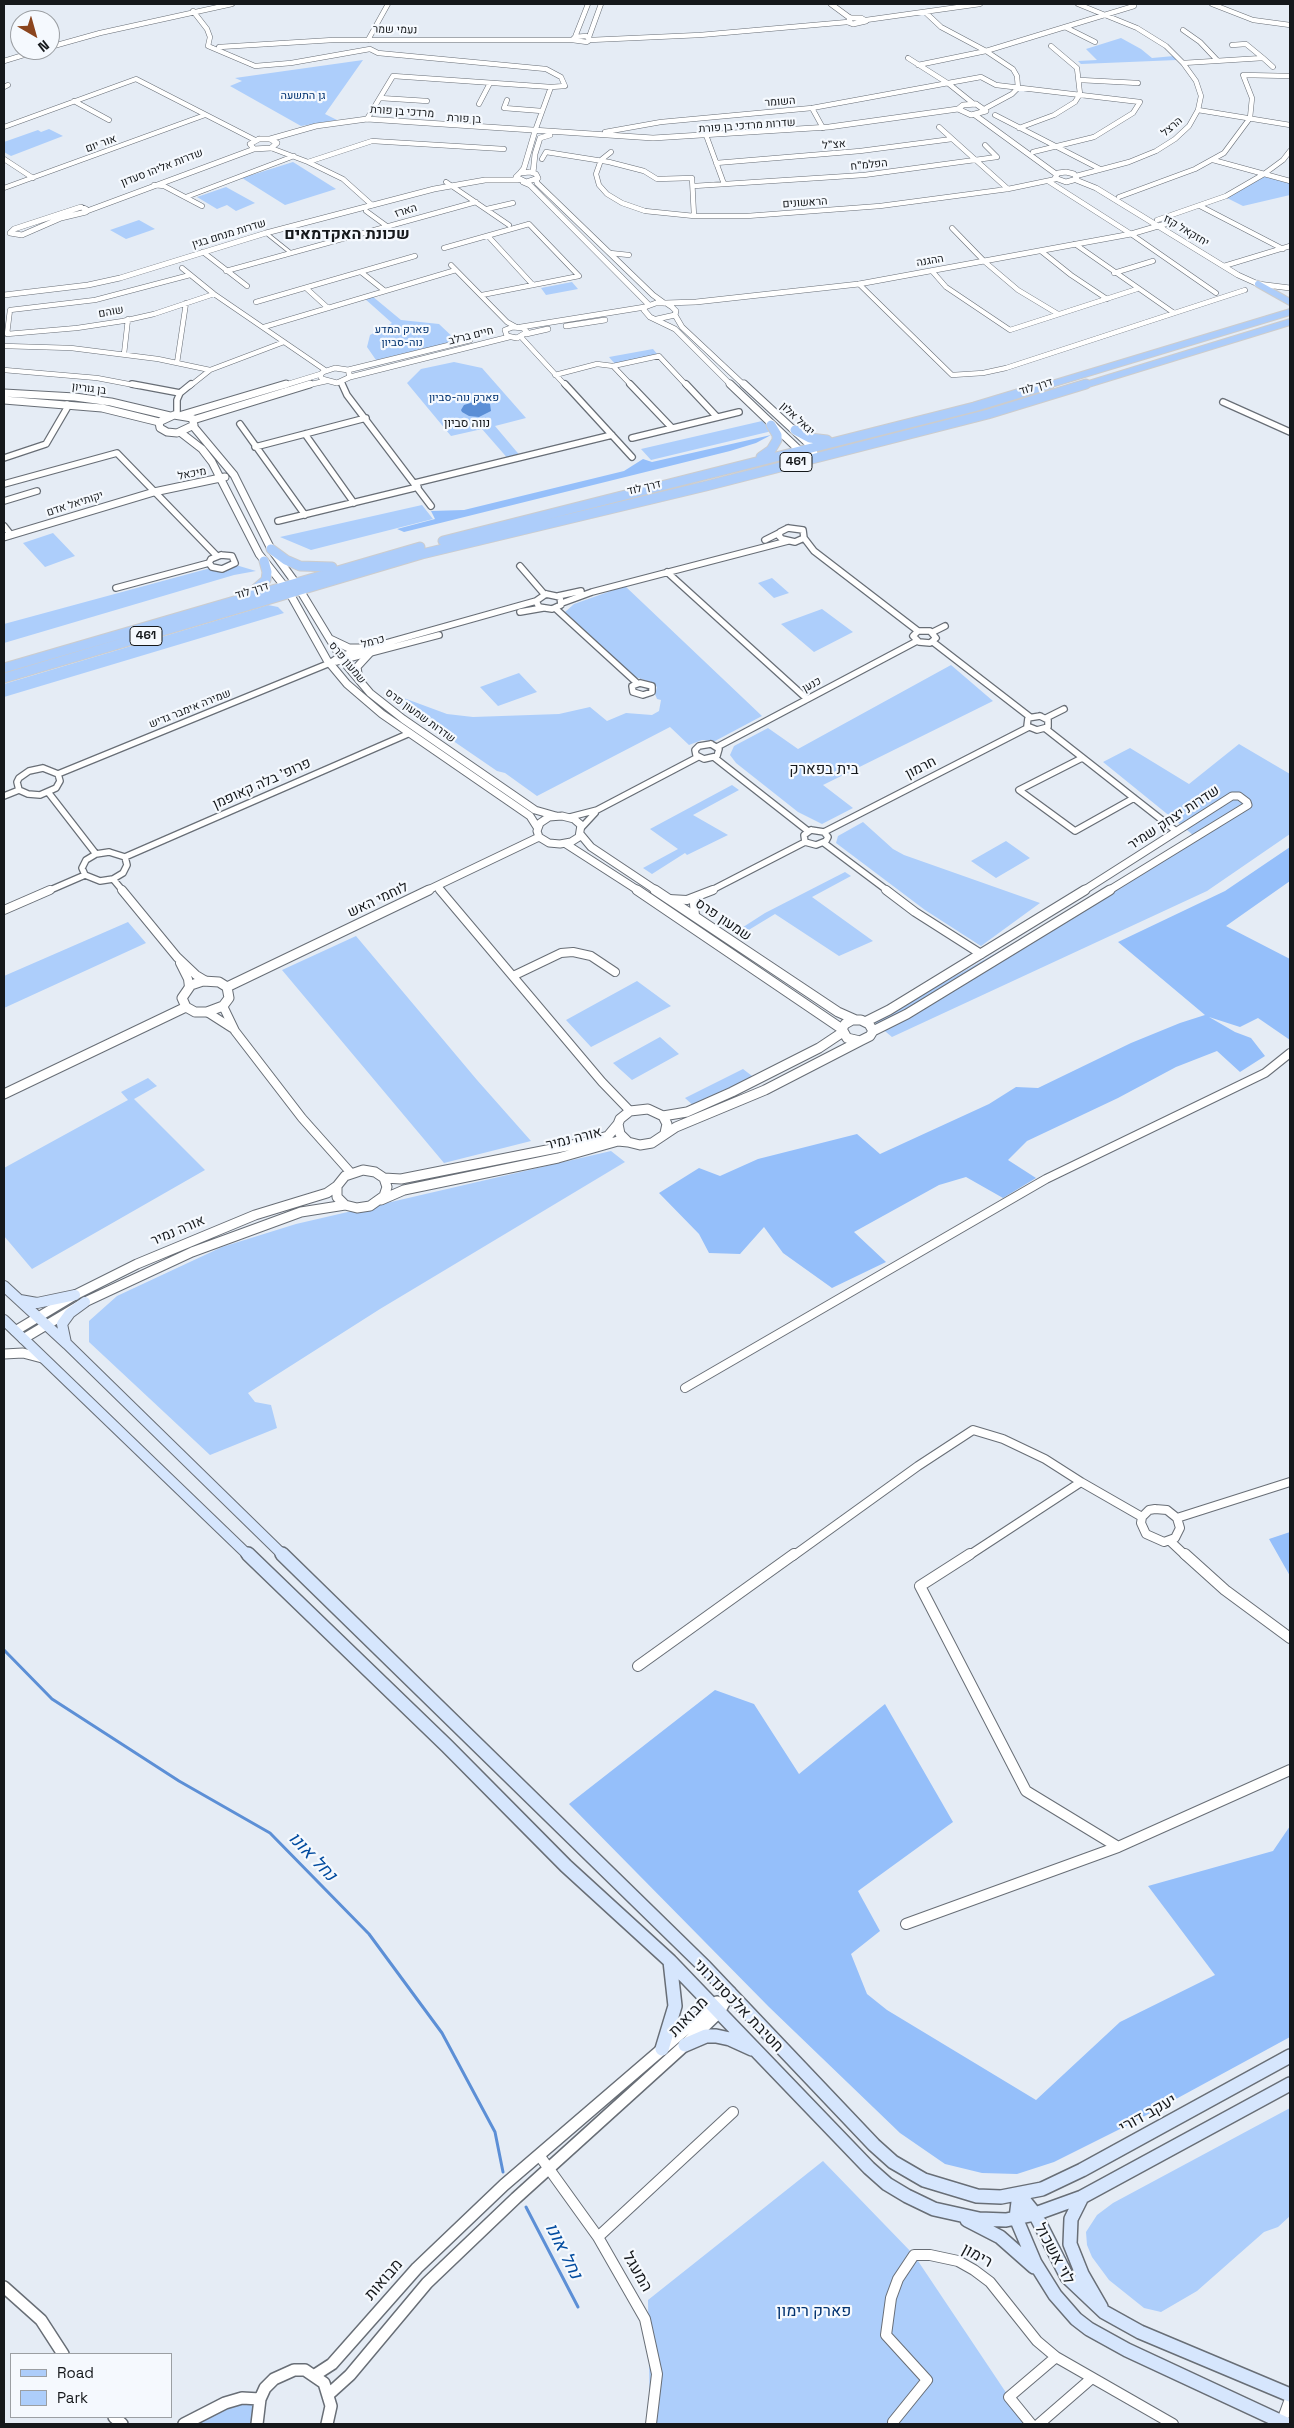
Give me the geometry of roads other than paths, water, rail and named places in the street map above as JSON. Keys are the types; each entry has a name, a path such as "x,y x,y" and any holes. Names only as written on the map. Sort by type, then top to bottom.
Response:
{"main road":[{"path":"1258,284 1290,302"},
{"name":"דרך לוד","path":"297,586 361,563 754,460 974,406 1290,311"},
{"name":"דרך לוד","path":"4,668 234,600 706,486 988,414 1290,322"},
{"path":"754,460 768,453 775,445 777,435 771,425"},
{"path":"795,430 816,439 849,438"},
{"path":"271,549 286,560 304,566 332,567 361,563"},
{"path":"234,600 263,584 267,572 264,561"},
{"name":"דרך לוד","path":"4,678 286,588"},
{"name":"חטיבת אלכסנדרוני","path":"4,1286 67,1344 466,1732 730,1992 874,2145 893,2162 924,2180 966,2195 990,2197 1019,2194"},
{"path":"17,1298 37,1303 75,1295"},
{"path":"67,1344 63,1336 62,1324 70,1313 85,1302"},
{"name":"חטיבת אלכסנדרוני","path":"4,1320 447,1746 566,1866 670,1961 887,2184 934,2209 956,2215 994,2220 1036,2214"},
{"path":"662,2049 675,2006 670,1961"},
{"path":"685,2045 706,2036 716,2036 730,2039 756,2050"},
{"name":"יעקב דורי","path":"1019,2194 1042,2189 1082,2170 1290,2056"},
{"path":"1036,2214 1082,2197 1290,2084"},
{"name":"לוי אשכול","path":"1019,2194 1036,2214 1049,2245 1067,2277 1087,2298 1104,2312 1140,2332 1290,2396"},
{"name":"לוי אשכול","path":"1019,2194 1016,2218 1042,2275 1065,2307 1089,2329 1126,2350 1283,2424"},
{"path":"1082,2197 1072,2220 1070,2244 1082,2274 1104,2312"},
{"path":"956,2215 1000,2237 1018,2251 1042,2275"}],"street":[{"path":"60,44 222,4"},
{"path":"193,11 232,4"},
{"path":"368,40 388,4"},
{"path":"573,39 588,4"},
{"path":"573,39 583,43 590,38 601,4"},
{"path":"831,4 849,20 860,24 866,20"},
{"path":"838,4 856,17 866,20 980,4"},
{"name":"הרצל","path":"1076,178 1129,162 1156,151 1189,126 1198,110 1201,96 1196,81 1183,63 1166,46 1138,28 1078,4"},
{"path":"918,65 986,51 1134,6 1134,4"},
{"path":"1212,4 1253,20 1290,25"},
{"path":"193,11 208,32 210,37 208,46 255,66 291,63 370,49 378,53 546,69 560,77 565,86 551,87 426,78 393,78 367,119"},
{"path":"925,12 955,35 986,51 1013,69 1017,76 1018,88 1004,99 986,108 986,112 975,115 959,111 963,105 974,104"},
{"path":"573,39 710,34 849,20 856,17"},
{"path":"1065,27 1095,42"},
{"path":"1183,30 1200,42 1217,60"},
{"name":"נעמי שמר","path":"219,47 368,40 573,39"},
{"path":"1232,45 1254,43"},
{"path":"1246,44 1273,66"},
{"path":"1019,128 1054,115 1075,102 1080,94 1080,80 1073,62 1051,46"},
{"path":"908,58 949,84 974,104 986,108"},
{"path":"1183,63 1263,58"},
{"path":"1119,196 1213,160 1224,153 1250,118 1252,98 1244,75 1290,76"},
{"name":"השומר","path":"605,132 620,128 812,108 981,77 996,85 1140,102 1133,113 1107,130 1094,137 1056,148"},
{"path":"4,127 136,79 255,140 252,147"},
{"path":"1080,80 1138,83"},
{"path":"479,104 490,83"},
{"path":"520,177 551,87"},
{"path":"380,98 427,100"},
{"path":"507,100 504,108 542,111"},
{"path":"74,101 109,120"},
{"path":"812,108 823,128"},
{"path":"1198,110 1290,125"},
{"name":"שדרות מרדכי בן פורת","path":"534,132 627,138 707,137 823,128 959,111"},
{"name":"שדרות מרדכי בן פורת","path":"534,132 550,135 631,141 859,127 959,111"},
{"path":"982,114 1033,152 1063,172 1076,178"},
{"name":"אור יום","path":"4,188 204,115"},
{"path":"975,115 1056,177 1066,182 1076,178"},
{"path":"995,116 1100,170"},
{"name":"מרדכי בן פורת","path":"255,140 270,139 316,126 367,119 534,132"},
{"name":"בן פורת","path":"252,147 275,146 318,130 363,124 534,132"},
{"path":"939,127 1008,189"},
{"path":"620,128 627,138"},
{"path":"360,134 361,143"},
{"path":"533,173 535,154 540,138 550,135"},
{"path":"707,137 724,184"},
{"path":"270,139 275,146 343,179 370,203"},
{"name":"אצ\"ל","path":"716,163 852,152 952,139"},
{"path":"308,162 361,143 385,141 504,149"},
{"name":"הפלמ\"ח","path":"694,186 864,175 997,157 985,145"},
{"name":"שדרות אליהו סעדון","path":"16,236 62,218 82,215 87,211 252,147"},
{"name":"שדרות אליהו סעדון","path":"10,231 61,215 72,208 81,207 252,147"},
{"path":"1033,152 1056,148"},
{"path":"1160,223 1226,196 1264,174 1283,160 1290,151"},
{"path":"601,160 611,152"},
{"path":"527,156 545,153 601,160 644,171 657,180 692,178 694,186 694,216"},
{"path":"542,159 545,153"},
{"path":"186,197 292,155"},
{"path":"4,159 33,178"},
{"name":"הראשונים","path":"601,160 596,174 599,185 622,204 645,211 694,216 747,216 880,206 1008,189 1048,181 1056,177"},
{"path":"1213,160 1290,181"},
{"path":"1056,177 1063,172"},
{"path":"520,177 533,173 538,176 536,184 665,303"},
{"path":"520,177 536,180"},
{"path":"520,177 604,258 647,306"},
{"name":"שדרות מנחם בגין","path":"4,294 109,276 264,230 448,184 520,177"},
{"name":"יחזקאל קזז","path":"1076,178 1093,183 1119,196 1258,284 1290,288"},
{"name":"יחזקאל קזז","path":"1076,178 1160,223"},
{"path":"1048,181 1131,234 1216,293"},
{"path":"448,184 487,209 509,226"},
{"path":"154,185 169,188 202,206"},
{"name":"הארז","path":"226,270 388,228 476,202"},
{"name":"שדרות מנחם בגין","path":"4,294 88,285 120,278 370,203"},
{"path":"487,209 512,203"},
{"path":"1200,206 1283,249"},
{"path":"81,207 87,211"},
{"path":"366,211 388,228"},
{"name":"ההגנה","path":"647,306 859,284 1131,234 1160,223"},
{"path":"444,248 529,224 579,276 482,295"},
{"path":"952,228 985,262 1018,290 1058,314"},
{"path":"4,234 10,231 10,234 16,236"},
{"path":"266,233 291,253"},
{"path":"4,238 16,236"},
{"path":"488,236 533,285"},
{"path":"1075,244 1174,313"},
{"path":"1227,265 1290,246"},
{"path":"1041,251 1071,275 1107,299"},
{"path":"203,252 247,286"},
{"path":"610,253 629,255 622,258 620,263"},
{"path":"256,302 415,256"},
{"path":"1114,273 1153,262"},
{"path":"451,265 482,295 507,330 524,335 544,329 634,316 657,319"},
{"name":"יחזקאל קזז","path":"1227,265 1251,277 1290,284"},
{"path":"182,268 214,294 264,327 323,372"},
{"path":"264,327 456,270"},
{"path":"932,271 946,287 1010,330 1137,289"},
{"path":"361,272 385,291"},
{"name":"שוהם","path":"190,275 95,300 10,310 8,334 70,329 128,319 214,294"},
{"path":"859,284 952,375 983,373 1006,368 1245,290"},
{"path":"306,288 328,308"},
{"name":"ההגנה","path":"657,319 676,314 696,302"},
{"path":"177,363 186,303"},
{"name":"יגאל אלון","path":"665,303 676,314 682,327 812,447 814,457"},
{"path":"647,306 645,312 650,317"},
{"path":"507,330 647,306"},
{"path":"124,354 128,319"},
{"name":"יגאל אלון","path":"657,319 675,329 771,425 799,450 814,457"},
{"path":"518,327 527,330 524,335"},
{"name":"חיים ברלב","path":"323,372 340,368 348,370 507,330"},
{"name":"חיים ברלב","path":"341,382 350,377 507,330"},
{"path":"524,335 554,375 632,457"},
{"path":"271,549 234,475 193,423 180,415 177,400 180,394 210,370 232,360 284,342"},
{"path":"4,346 71,348 124,354 210,370"},
{"path":"554,375 597,364 613,366 659,356 717,417"},
{"path":"613,366 672,428"},
{"path":"4,370 97,378 180,394"},
{"path":"348,370 351,372 350,377"},
{"path":"323,372 320,377 326,382"},
{"path":"4,400 102,408 159,422 170,416 180,415 323,372"},
{"path":"180,432 193,423 301,386 341,382 347,394 431,506"},
{"name":"בן גוריון","path":"4,393 75,397 111,402 170,416"},
{"path":"1223,402 1290,432"},
{"path":"4,458 46,444 67,408 67,404"},
{"path":"64,412 83,406"},
{"path":"632,438 740,412"},
{"path":"255,447 366,418"},
{"path":"159,422 162,430 180,432 202,449 221,478 264,561 286,588"},
{"path":"240,424 305,515"},
{"path":"306,434 354,503"},
{"path":"278,521 354,503 416,485 612,435"},
{"path":"4,484 117,453 217,556"},
{"name":"מיכאל","path":"154,492 234,475"},
{"path":"4,501 38,491"},
{"name":"יקותיאל אדם","path":"4,537 154,492"},
{"path":"4,526 11,535"},
{"path":"520,566 544,595 558,596 768,540 779,534 784,528 797,528 804,532 804,538 814,550 918,631 933,632 945,626"},
{"path":"779,534 781,538 814,550"},
{"path":"637,683 555,608 584,594 774,543 790,542 804,538"},
{"name":"שדרות שמעון פרס","path":"271,549 297,586 341,659 359,681 390,710 535,810 556,816"},
{"path":"116,588 209,563 211,559 217,556 232,556 235,562 222,569 214,568 209,563"},
{"path":"667,572 807,698"},
{"name":"שמעון פרס","path":"286,588 299,608 314,640 330,663 364,700 530,816 537,827"},
{"name":"כרמל","path":"330,663 524,606 544,595"},
{"path":"558,596 562,599 562,603"},
{"path":"536,601 538,606 543,608"},
{"name":"כרמל","path":"369,651 527,610 555,608"},
{"path":"918,631 913,636 917,641 924,643 933,642 1030,717"},
{"path":"933,632 936,638 933,642"},
{"path":"327,637 349,648 369,651 357,667 359,681"},
{"name":"כנען","path":"717,747 917,641"},
{"name":"שמירה אימבר גדיש","path":"58,774 330,663"},
{"path":"1046,718 1050,724 1046,729 1037,730 1029,727 1026,722 1030,717 1046,718 1064,710"},
{"name":"חרמון","path":"824,832 1029,727"},
{"path":"1046,729 1176,831"},
{"name":"פרופ' בלה קאופמן","path":"125,857 410,733"},
{"path":"601,808 575,840 566,844 548,843 539,837 537,827 542,821 556,816 570,817 601,808 698,757 715,758 720,753 717,747 711,744 699,746 695,752 698,757"},
{"path":"715,758 808,831"},
{"path":"1082,758 1019,790 1074,830 1134,798"},
{"path":"4,796 19,790 33,795 48,792 59,784 60,777 58,774 42,768 29,771 17,782 19,790"},
{"path":"48,792 96,854"},
{"name":"שדרות יצחק שמיר","path":"866,1022 981,954 1232,796 1239,796 1247,802 1248,805 907,1014 872,1031"},
{"path":"570,817 578,822 581,831"},
{"path":"824,843 828,837 824,832 814,829 804,835 806,842 812,845 824,843 915,912 981,954"},
{"name":"שמעון פרס","path":"581,831 592,847 838,1012 856,1020"},
{"name":"לוחמי האש","path":"227,987 539,837"},
{"path":"669,899 687,900 699,897 806,842"},
{"name":"שמעון פרס","path":"566,844 583,852 843,1031"},
{"path":"109,852 125,857 126,869 113,879 94,880 82,872 83,864 96,854 109,852"},
{"path":"4,910 84,875"},
{"path":"113,879 177,957 196,975 206,981"},
{"path":"438,887 596,1075 630,1111"},
{"path":"695,916 694,904 699,897"},
{"path":"512,976 561,953 573,952 592,956 615,972"},
{"path":"177,957 188,979 189,987"},
{"path":"206,981 219,982 227,987 229,998 223,1006 207,1012 195,1012 186,1007 182,998 189,987 206,981"},
{"path":"223,1006 235,1031 302,1118 351,1173"},
{"path":"4,1094 186,1007"},
{"path":"207,1012 235,1031"},
{"path":"856,1020 866,1022 872,1031 868,1039 860,1041 765,1090 665,1133 658,1141 646,1145 628,1142 620,1134 618,1124 620,1119 630,1111 648,1109 663,1116 687,1112 732,1092 819,1048 843,1031 845,1024 856,1020"},
{"path":"843,1031 847,1038 860,1041"},
{"path":"685,1388 1046,1179 1265,1073 1290,1053"},
{"path":"663,1116 667,1124 665,1133"},
{"name":"אורה נמיר","path":"384,1178 401,1178 587,1142 608,1136 618,1124"},
{"name":"אורה נמיר","path":"381,1200 404,1190 558,1158 618,1141 628,1142"},
{"path":"369,1170 384,1178 386,1191 381,1200 363,1208 345,1205 337,1197 337,1186 340,1180 351,1173 369,1170"},
{"name":"אורה נמיר","path":"19,1335 37,1317 75,1295 187,1241 256,1215 327,1193 337,1186"},
{"name":"אורה נמיר","path":"19,1335 45,1325 85,1302 192,1252 256,1227 302,1212 345,1205"},
{"path":"4,1354 23,1353 45,1359"},
{"path":"638,1666 918,1466 973,1430 1003,1439 1045,1459 1142,1517"},
{"path":"1081,1482 920,1586 1026,1791 1118,1847"},
{"path":"1177,1518 1290,1482"},
{"path":"1161,1509 1177,1518 1180,1528 1179,1534 1170,1541 1157,1541 1146,1534 1141,1523 1142,1517 1149,1510 1161,1509"},
{"path":"1170,1541 1225,1590 1290,1638"},
{"path":"906,1924 1118,1847 1290,1770"},
{"name":"מבואות","path":"329,2394 350,2375 427,2283 685,2045 730,1992"},
{"name":"מבואות","path":"315,2374 332,2364 417,2268 539,2155 662,2049 716,2008"},
{"path":"598,2238 732,2112"},
{"name":"המעגל","path":"539,2155 598,2238 645,2320 656,2374 651,2424"},
{"name":"רימון","path":"893,2422 927,2380 886,2335 891,2298 898,2279 914,2254 930,2255 958,2261 974,2270 990,2282 1037,2341 1056,2357 1174,2424"},
{"path":"4,2287 41,2320 63,2353"},
{"path":"1031,2424 1009,2397 1056,2357"},
{"path":"258,2424 260,2399 270,2383 284,2373 294,2370 305,2370 315,2374 324,2383 329,2394 331,2406 327,2424"},
{"path":"1039,2424 1092,2378"},
{"path":"184,2424 225,2403 242,2398 260,2399"},
{"path":"1283,2424 1290,2399"}],"waterway":[{"name":"נחל אונו","path":"4,1650 52,1699 179,1781 270,1833 369,1934 442,2033 495,2132 503,2172"},
{"name":"נחל אונו","path":"526,2207 578,2307"}],"district":[{"name":"שכונת האקדמאים","path":"347,235"},
{"name":"נווה סביון","path":"467,424"},
{"name":"בית בפארק","path":"824,770"}],"park label":[{"name":"גן התשעה","path":"303,96"},
{"name":"פארק המדע נוה-סביון","path":"402,336"},
{"name":"פארק נוה-סביון","path":"464,398"},
{"name":"פארק רימון","path":"814,2312"}]}
